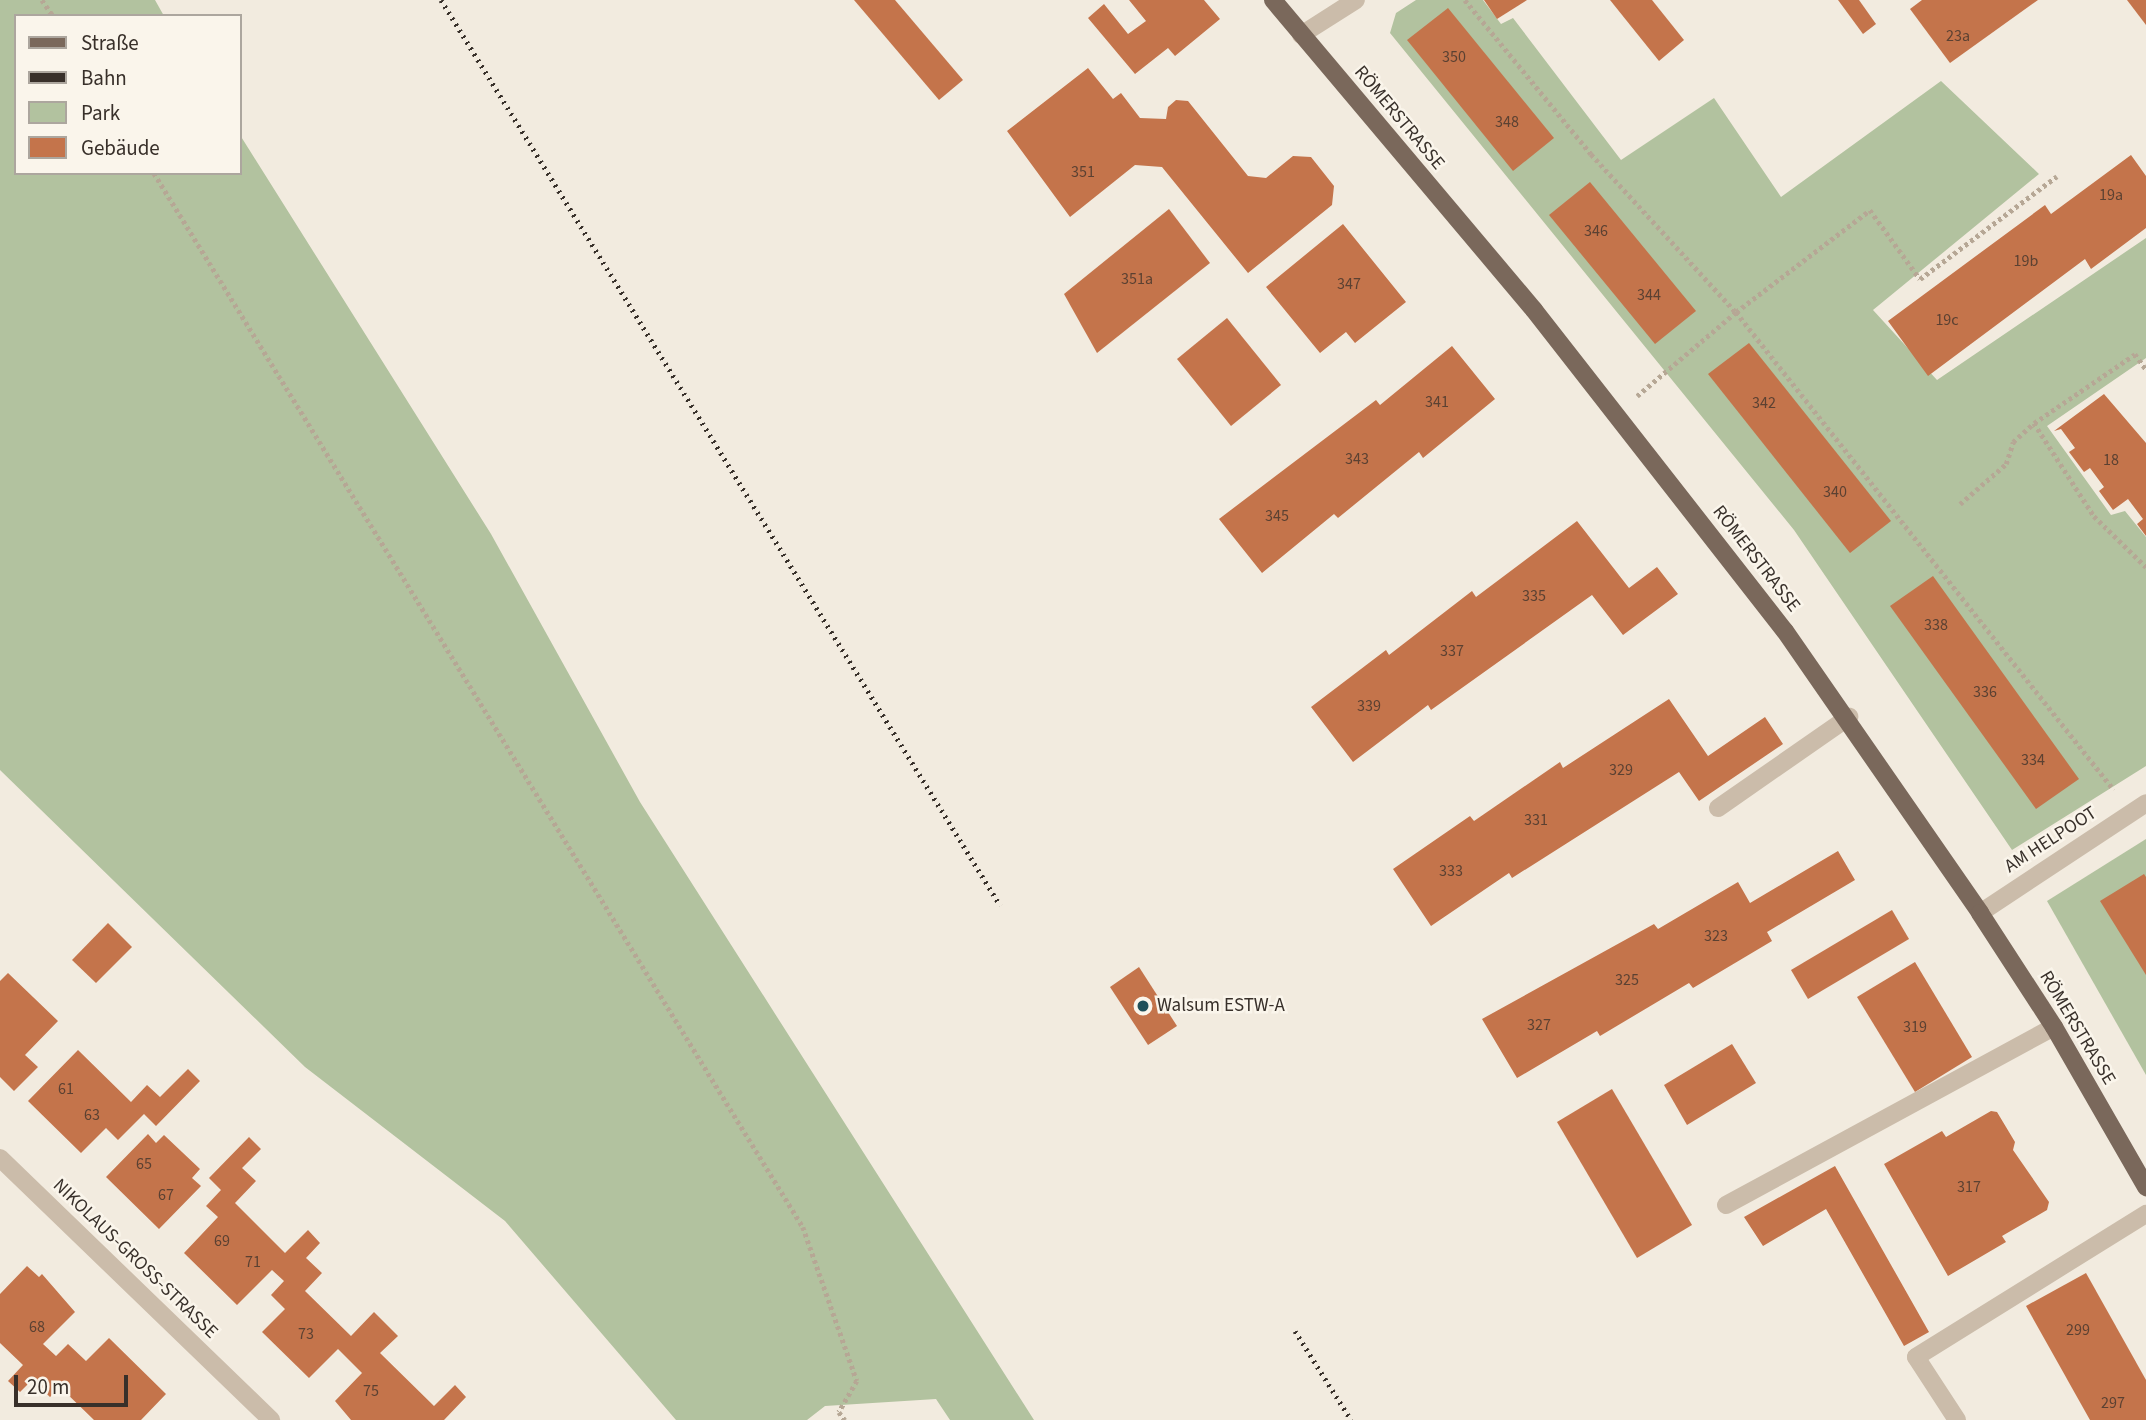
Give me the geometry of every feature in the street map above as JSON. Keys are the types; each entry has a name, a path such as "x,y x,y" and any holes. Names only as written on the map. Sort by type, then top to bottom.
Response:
{"main road":[{"name":"RÖMERSTRASSE","path":"1273,0 1615,414 1849,717 2054,1027 2146,1186"}],"street":[{"path":"1301,35 1356,0"},
{"path":"1718,808 1849,717"},
{"name":"AM HELPOOT","path":"1980,913 2138,808"},
{"path":"1726,1205 2054,1027"},
{"name":"NIKOLAUS-GROSS-STRASSE","path":"0,1158 271,1420"},
{"path":"1957,1420 1916,1357 2146,1213"}],"path":[{"path":"1465,0 1591,154 1736,312 2138,808"},
{"path":"155,175 803,1227 857,1381 839,1412 845,1420"},
{"path":"1615,414 1736,312 1870,210 1920,279 2057,176"},
{"path":"1961,504 2006,464 2013,442 2034,423 2135,354 2146,369"},
{"path":"2034,423 2094,516 2146,566"}],"green space":[{"path":"0,0 155,0 163,14 14,14 14,175 242,175 242,138 491,534 640,802 1034,1420 950,1420 936,1399 825,1406 807,1420 676,1420 505,1221 305,1067 0,770"},
{"path":"1416,0 1483,0 1501,24 1513,18 1621,160 1714,98 1781,197 1941,81 2039,174 1873,310 1937,380 2146,238 2146,358 2047,426 2111,515 2125,511 2146,537 2146,766 2012,850 1794,530 1390,33 1396,13"},
{"path":"2146,839 2146,1075 2047,901"}],"building":[{"path":"854,0 895,0 963,80 939,100"},
{"path":"1129,0 1204,0 1220,19 1175,56 1168,48 1135,74 1088,18 1104,4 1128,34 1146,21"},
{"path":"1484,0 1527,0 1497,19"},
{"path":"1610,0 1652,0 1684,40 1659,61"},
{"path":"1838,0 1859,0 1876,24 1863,34"},
{"path":"1922,0 2038,0 1950,63 1910,9"},
{"path":"2127,0 2146,0 2146,25"},
{"path":"1448,8 1554,138 1513,171 1407,40"},
{"path":"1088,68 1113,99 1121,93 1140,118 1166,119 1168,107 1176,100 1188,101 1248,176 1266,178 1293,156 1311,157 1334,186 1332,205 1248,273 1162,167 1135,165 1070,217 1007,131"},
{"path":"2131,155 2146,176 2146,228 2091,269 2085,259 1928,376 1888,321 2045,205 2051,214"},
{"path":"1590,182 1696,311 1655,344 1549,215"},
{"path":"1169,209 1210,263 1097,353 1064,294"},
{"path":"1343,224 1406,302 1355,343 1346,332 1320,353 1266,287"},
{"path":"1227,318 1281,385 1231,426 1177,359"},
{"path":"1749,343 1891,521 1850,553 1708,374"},
{"path":"1452,346 1495,399 1423,458 1419,452 1338,518 1334,514 1262,573 1219,519 1376,400 1380,405"},
{"path":"2104,394 2146,443 2146,536 2137,524 2143,519 2128,499 2113,510 2099,491 2104,487 2090,468 2084,472 2069,452 2075,448 2061,429 2054,431"},
{"path":"1577,521 1629,588 1657,567 1678,594 1623,635 1592,595 1431,710 1428,705 1353,762 1311,707 1386,650 1389,655 1472,591 1476,597"},
{"path":"1933,576 2079,779 2036,809 1890,606"},
{"path":"1669,699 1708,756 1765,717 1783,744 1699,801 1679,772 1512,878 1509,873 1431,926 1393,869 1470,816 1474,821 1560,762 1563,768"},
{"path":"1838,851 1855,880 1767,932 1772,941 1693,988 1689,983 1600,1036 1597,1031 1517,1078 1482,1019 1654,924 1658,929 1738,882 1750,903"},
{"path":"2144,874 2146,877 2146,975 2100,901"},
{"path":"1892,910 1909,939 1808,999 1791,970"},
{"path":"108,923 132,947 96,983 72,960"},
{"path":"1915,962 1972,1057 1915,1092 1857,997"},
{"name":"Walsum ESTW-A","path":"1139,967 1177,1026 1148,1045 1110,987"},
{"path":"8,973 58,1021 25,1055 38,1067 14,1091 0,1077 0,981"},
{"path":"1732,1044 1756,1083 1687,1125 1664,1085"},
{"path":"78,1050 131,1102 147,1085 160,1097 188,1069 200,1081 156,1126 144,1114 118,1140 106,1128 81,1153 28,1101"},
{"path":"1612,1089 1692,1225 1637,1258 1557,1122"},
{"path":"1991,1111 1997,1112 2015,1142 2013,1150 2049,1202 2047,1210 2002,1236 2006,1242 1948,1276 1884,1164 1942,1131 1946,1137"},
{"path":"148,1134 156,1143 164,1135 200,1169 192,1178 201,1186 159,1229 106,1177"},
{"path":"249,1137 261,1149 242,1168 256,1181 235,1203 285,1253 308,1230 320,1243 306,1258 322,1273 305,1291 351,1336 374,1312 398,1336 380,1353 434,1406 455,1385 466,1397 444,1420 351,1420 335,1401 362,1373 338,1349 309,1378 262,1332 285,1309 271,1295 284,1281 272,1270 237,1305 184,1253 218,1217 206,1206 221,1190 209,1178"},
{"path":"1835,1166 1929,1332 1904,1346 1826,1209 1763,1246 1744,1217"},
{"path":"27,1266 39,1277 42,1274 75,1312 43,1344 56,1356 68,1344 86,1361 109,1338 166,1394 141,1420 94,1420 60,1387 50,1397 32,1380 20,1392 8,1381 23,1365 0,1343 0,1294"},
{"path":"2086,1273 2146,1380 2146,1420 2090,1420 2026,1306"}],"railway":[{"path":"441,0 1000,905"},
{"path":"1295,1331 1351,1420"}],"place":[{"name":"Walsum ESTW-A","path":"1143,1006"}]}
